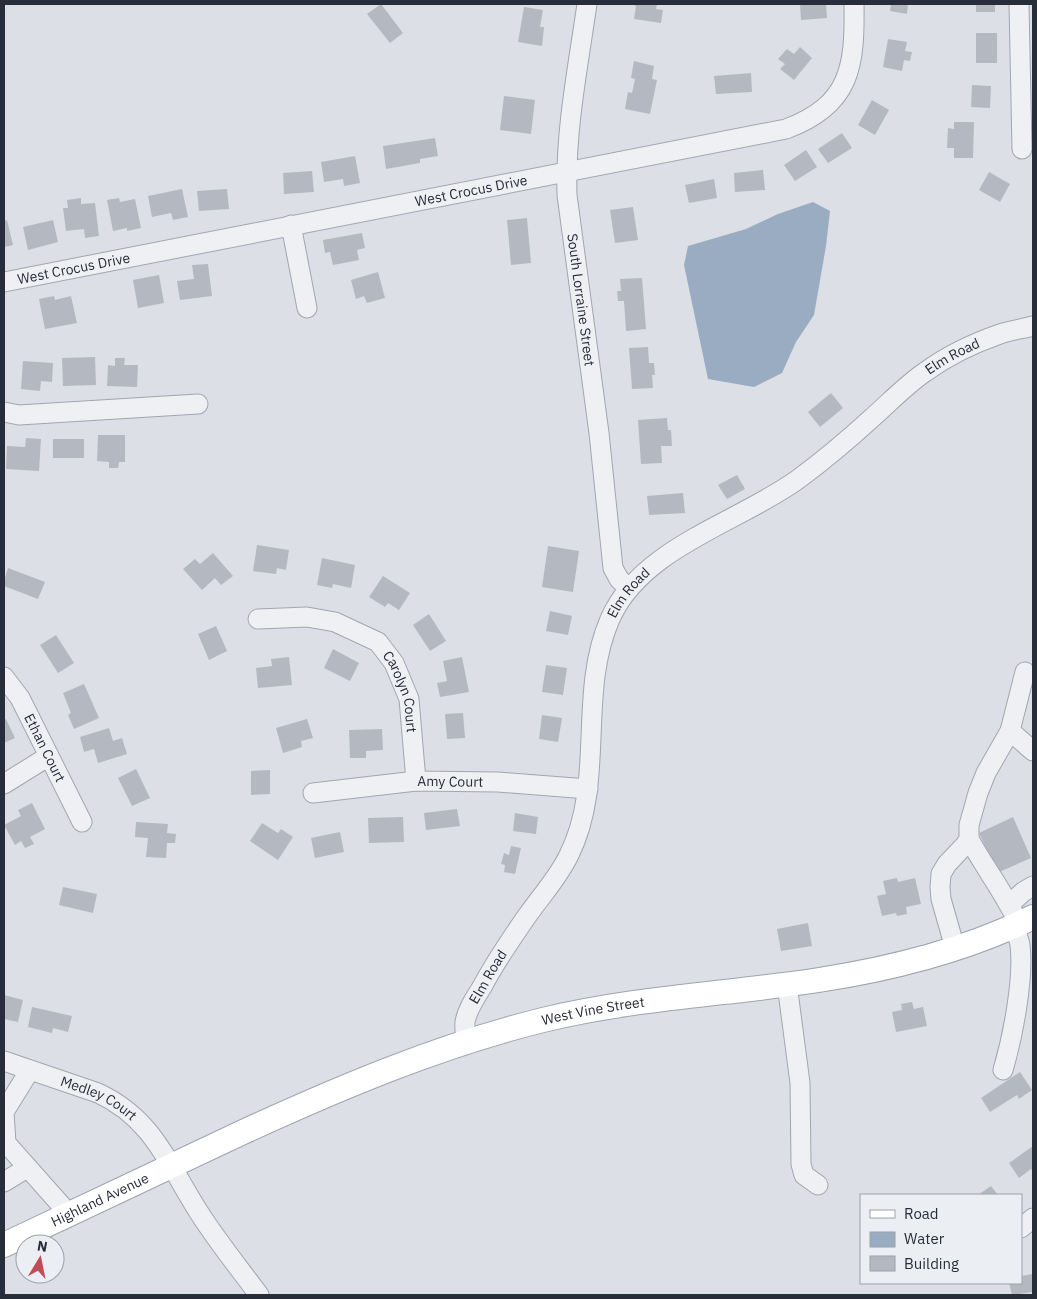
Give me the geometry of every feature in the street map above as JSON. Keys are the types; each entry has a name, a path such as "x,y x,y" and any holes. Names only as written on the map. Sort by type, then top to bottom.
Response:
{"main road":[{"name":"West Vine Street","path":"170,1166 308,1102 366,1078 466,1042 509,1029 555,1018 689,995 820,980 868,970 955,948 1019,918"},
{"name":"Highland Avenue","path":"4,1245 170,1166"}],"street":[{"name":"South Lorraine Street","path":"587,4 569,136 566,195 599,433 613,568 619,579 629,589"},
{"name":"West Crocus Drive","path":"4,282 786,129 815,116 838,94 850,66 854,36 854,4"},
{"path":"1019,4 1022,149"},
{"path":"291,225 307,308"},
{"name":"Elm Road","path":"466,1042 465,1029 468,1011 493,966 553,882 574,844 582,822 588,789 591,707 596,661 602,638 611,616 629,589 655,563 674,550 778,493 798,479 926,371 983,340 1033,326"},
{"path":"4,412 19,415 198,404"},
{"name":"Carolyn Court","path":"258,619 307,617 335,622 378,642 394,664 409,699 416,781"},
{"path":"955,948 941,899 941,874 946,864 965,846 969,839 971,818 978,793 986,773 1010,731 1025,672"},
{"name":"Ethan Court","path":"4,677 20,698 82,822"},
{"path":"1010,731 1033,751"},
{"path":"4,784 49,756"},
{"name":"Amy Court","path":"313,793 416,781 498,782 588,789"},
{"path":"969,839 981,862 1019,918"},
{"path":"1003,1070 1011,1037 1019,980 1019,918 1023,892 1033,886"},
{"path":"787,984 800,1083 801,1164 804,1175 818,1185"},
{"name":"Medley Court","path":"4,1061 98,1093 126,1108 152,1136 201,1216 259,1295"},
{"path":"30,1070 4,1112 6,1143 69,1214"},
{"path":"4,1182 28,1168"},
{"path":"1022,1227 1033,1218"}],"water":[{"path":"813,202 830,211 814,315 796,342 782,373 754,387 708,379 684,265 688,246 746,229 778,214"}],"building":[{"path":"381,4 403,33 390,43 367,14"},
{"path":"632,4 657,4 656,9 663,10 661,23 634,19 636,6"},
{"path":"800,4 826,4 827,18 801,20"},
{"path":"891,4 908,4 907,14 890,11"},
{"path":"976,4 995,4 995,12 976,12"},
{"path":"524,7 543,10 540,27 544,27 542,46 518,42"},
{"path":"976,33 997,33 997,63 976,63"},
{"path":"888,39 907,42 905,51 912,52 910,61 904,60 902,71 883,67"},
{"path":"800,47 812,58 794,80 780,69 785,64 778,59 787,49 794,54"},
{"path":"634,61 654,66 652,79 657,80 650,114 625,109 628,92 632,93 635,79 631,78"},
{"path":"751,73 752,92 716,94 714,76"},
{"path":"972,85 991,86 990,108 971,107"},
{"path":"504,96 535,100 531,134 500,130"},
{"path":"872,100 889,110 875,135 858,125"},
{"path":"954,122 974,122 973,158 954,158 954,148 947,148 948,128 954,129"},
{"path":"842,133 852,148 828,163 818,149"},
{"path":"435,138 438,156 420,159 420,163 386,169 383,146"},
{"path":"806,150 817,167 795,181 784,165"},
{"path":"355,156 360,183 344,186 343,179 324,182 321,162"},
{"path":"763,170 765,190 735,192 734,173"},
{"path":"312,171 314,192 284,194 283,173"},
{"path":"989,172 1010,184 1000,202 979,190"},
{"path":"714,179 717,198 689,203 685,185"},
{"path":"182,189 188,217 173,220 171,213 152,217 148,196"},
{"path":"227,189 229,209 199,211 197,191"},
{"path":"81,198 81,204 95,203 99,236 85,238 84,229 66,231 63,208 68,208 67,200"},
{"path":"119,198 120,202 135,199 141,228 113,231 107,200"},
{"path":"633,207 638,240 615,243 610,210"},
{"path":"527,218 531,263 511,265 507,220"},
{"path":"7,220 13,245 4,247 4,221"},
{"path":"53,220 58,242 28,250 23,227"},
{"path":"362,233 365,248 357,250 359,260 333,265 330,252 325,253 323,240"},
{"path":"208,264 212,296 180,300 177,281 194,279 192,265"},
{"path":"378,272 385,298 367,303 364,296 356,299 351,280"},
{"path":"159,275 164,303 138,308 133,280"},
{"path":"642,278 646,329 626,331 624,301 618,301 617,291 621,291 620,279"},
{"path":"54,296 55,300 71,296 77,323 45,329 39,299"},
{"path":"648,347 649,363 654,363 655,375 652,375 653,388 632,389 629,348"},
{"path":"95,357 96,385 63,386 62,358"},
{"path":"115,358 125,358 124,365 138,365 137,387 107,386 108,365 115,366"},
{"path":"23,361 53,363 52,382 41,381 40,391 21,389"},
{"path":"831,393 843,408 820,427 808,412"},
{"path":"667,418 668,430 671,430 672,446 661,446 662,463 641,464 638,420"},
{"path":"98,435 125,435 125,462 119,462 118,468 109,468 109,462 97,461"},
{"path":"26,438 41,439 39,471 6,469 7,446 25,447"},
{"path":"53,439 84,439 84,458 53,458"},
{"path":"737,475 745,489 727,499 718,485"},
{"path":"683,493 685,513 649,515 647,496"},
{"path":"257,545 289,550 286,570 277,568 276,574 253,571"},
{"path":"548,546 579,551 573,592 542,587"},
{"path":"213,553 233,576 221,585 215,578 202,590 183,569 195,559 200,564"},
{"path":"322,558 355,565 351,588 333,584 332,588 317,585"},
{"path":"8,568 45,582 38,599 4,586"},
{"path":"383,576 410,593 399,610 388,603 385,607 369,597"},
{"path":"550,611 572,616 568,635 546,631"},
{"path":"429,614 446,641 430,651 413,625"},
{"path":"216,626 227,651 209,660 198,634"},
{"path":"56,635 74,663 58,673 40,645"},
{"path":"333,649 359,663 350,681 324,668"},
{"path":"289,657 292,685 258,688 256,668 272,666 271,659"},
{"path":"462,657 469,692 440,697 437,683 447,681 443,661"},
{"path":"546,665 567,668 563,695 542,692"},
{"path":"84,684 99,718 74,729 68,715 71,713 63,693"},
{"path":"463,713 465,738 447,739 445,714"},
{"path":"542,715 562,718 558,742 539,739"},
{"path":"6,719 15,738 4,743 4,720"},
{"path":"307,719 313,738 301,741 302,747 283,753 276,728"},
{"path":"109,728 113,741 122,738 127,754 98,763 94,749 84,752 80,737"},
{"path":"382,729 383,750 366,751 366,758 350,758 349,730"},
{"path":"136,769 150,798 132,806 118,778"},
{"path":"270,770 270,794 251,795 251,771"},
{"path":"32,803 45,829 30,837 34,844 25,848 21,841 15,845 4,825 21,816 18,810"},
{"path":"457,809 460,826 426,830 424,813"},
{"path":"515,813 538,817 536,834 513,831"},
{"path":"403,817 404,842 369,843 368,818"},
{"path":"1013,817 1031,858 997,873 979,833"},
{"path":"136,822 168,824 167,833 176,834 175,843 167,843 166,858 146,857 148,838 135,837"},
{"path":"262,823 278,833 281,829 293,837 278,860 250,841"},
{"path":"340,832 344,852 315,858 311,838"},
{"path":"511,846 521,848 515,874 504,872 505,865 501,864 504,853 509,855"},
{"path":"897,878 898,882 915,878 921,904 906,907 907,914 897,916 896,913 882,916 877,896 886,894 883,881"},
{"path":"63,887 97,894 93,913 59,905"},
{"path":"808,923 812,946 781,951 777,929"},
{"path":"4,995 23,1000 18,1022 4,1019"},
{"path":"912,1002 914,1009 923,1007 927,1026 896,1032 892,1012 902,1010 901,1004"},
{"path":"32,1007 72,1016 68,1032 53,1028 52,1033 28,1027"},
{"path":"1020,1072 1032,1090 1019,1099 1017,1095 990,1112 981,1098"},
{"path":"1033,1146 1033,1172 1031,1169 1019,1178 1009,1163"},
{"path":"991,1186 997,1194 979,1194"},
{"path":"1033,1274 1033,1292 1012,1295 1009,1284 1022,1284 1022,1276"}]}
